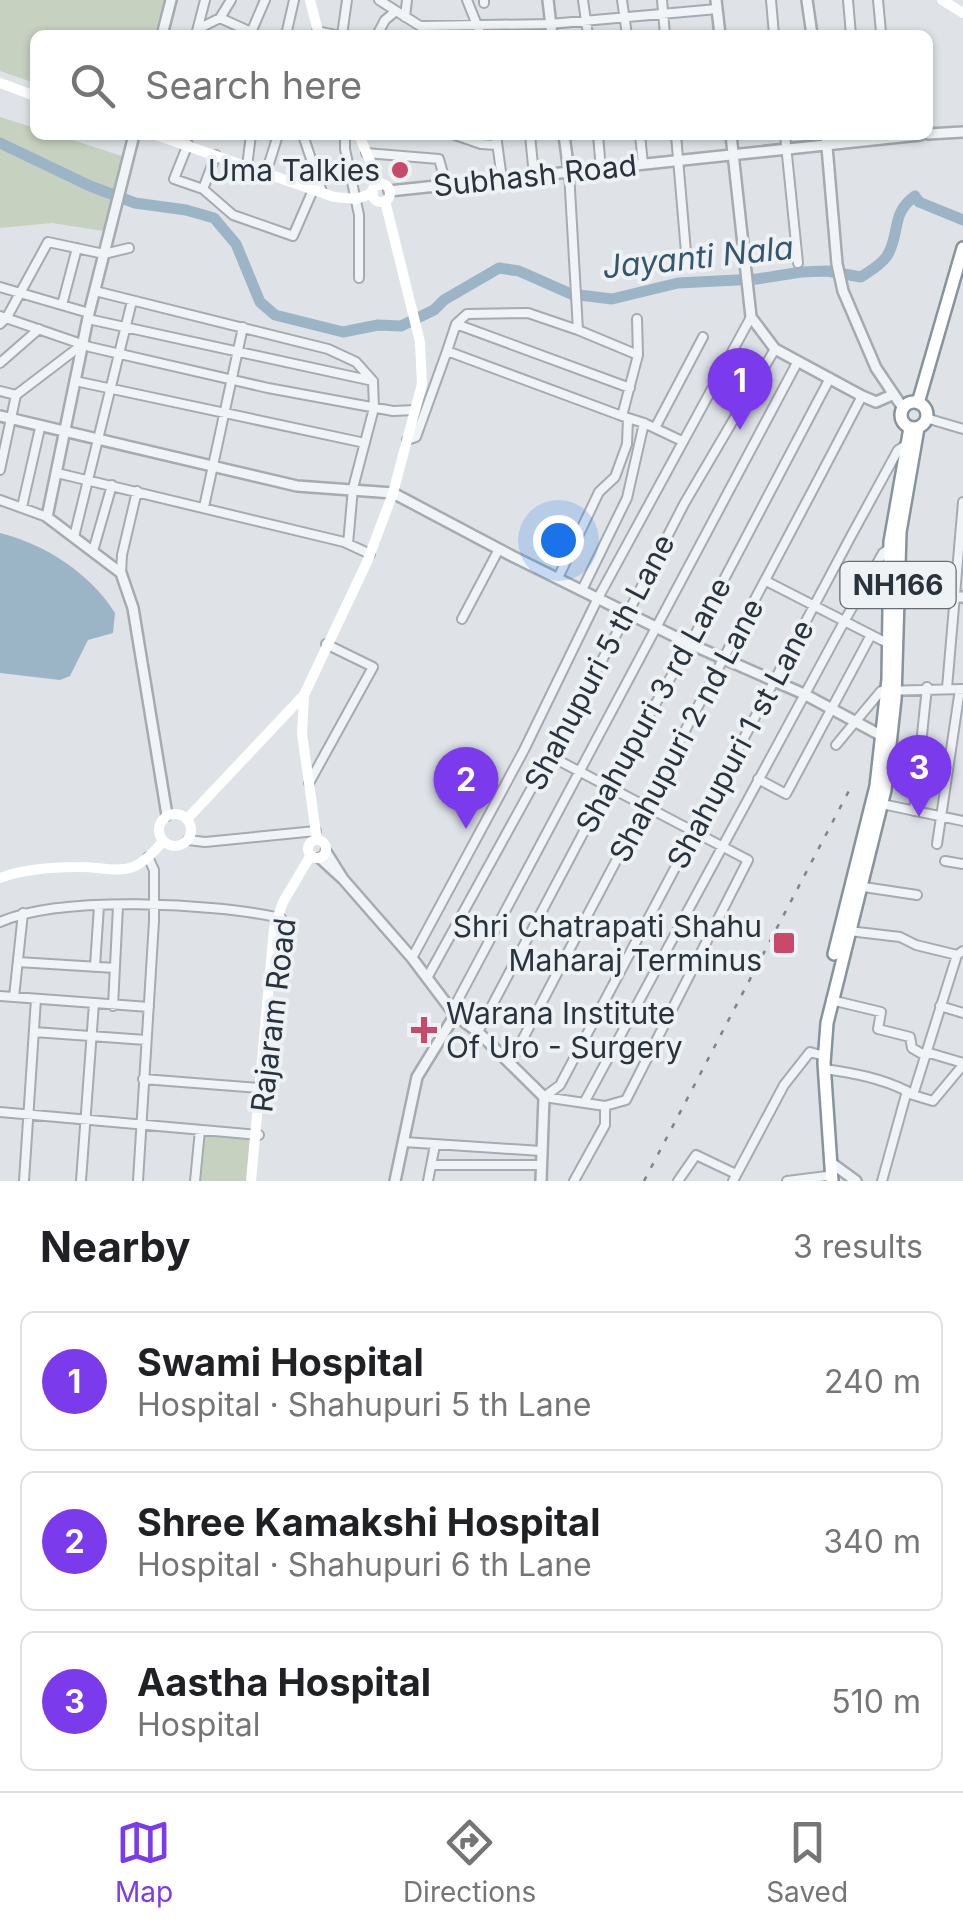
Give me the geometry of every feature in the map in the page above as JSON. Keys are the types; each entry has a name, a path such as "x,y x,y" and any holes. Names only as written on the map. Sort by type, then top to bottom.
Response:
{"highway":[{"name":"NH166","path":"829,1179 822,1060 891,690 889,644 893,600 916,418 963,248"},
{"name":"NH166","path":"829,1179 822,1060 828,980 882,804 891,690 890,548 907,444 963,265"},
{"path":"903,408 911,403 916,418"}],"main road":[{"path":"310,0 317,30"},
{"path":"942,0 963,13"},
{"path":"0,80 30,90"},
{"name":"Subhash Road","path":"176,140 318,191 356,198 382,193"},
{"path":"318,856 324,844 316,836 302,734 304,696 370,554 393,493 422,384 420,342 382,193 361,140"},
{"path":"187,818 304,696"},
{"path":"167,815 187,818 191,829 188,840 174,846 163,841 158,828 167,815"},
{"path":"0,878 13,872 78,866 133,867 148,858 163,841"},
{"name":"Rajaram Road","path":"253,1181 278,917 318,856"},
{"path":"256,1135 278,917"}],"street":[{"path":"163,30 171,0"},
{"path":"198,30 205,0"},
{"path":"200,30 220,18 230,0"},
{"path":"253,30 265,0"},
{"path":"287,30 294,0"},
{"path":"341,30 347,0"},
{"path":"379,0 418,30"},
{"path":"405,17 407,0"},
{"path":"467,0 480,30 551,30 586,20 716,5 719,30"},
{"path":"548,0 551,30"},
{"path":"583,0 587,30"},
{"path":"622,0 626,30"},
{"path":"662,0 665,30"},
{"path":"771,0 774,30"},
{"path":"807,0 811,30"},
{"path":"848,0 851,30"},
{"path":"878,0 882,30"},
{"path":"380,30 396,11"},
{"path":"220,18 243,30"},
{"path":"933,134 963,132"},
{"path":"46,517 94,291 133,140"},
{"path":"247,166 250,140"},
{"path":"266,173 276,140"},
{"path":"188,144 174,178 203,190 232,215 293,236 318,191 304,140"},
{"path":"345,140 356,198 359,278"},
{"path":"470,140 481,144 497,140 502,179"},
{"path":"530,140 534,176"},
{"path":"565,140 578,330"},
{"path":"598,140 601,170"},
{"path":"641,140 644,164"},
{"path":"676,140 687,264"},
{"path":"412,958 524,750 598,598 751,317 733,140"},
{"path":"786,140 798,263"},
{"path":"827,140 837,264 843,291 872,360 903,408"},
{"name":"Subhash Road","path":"382,193 787,148 827,140"},
{"path":"366,153 439,159 446,184"},
{"path":"203,190 216,155"},
{"path":"129,248 104,254 48,242 2,319 119,354 232,380 374,408 416,410"},
{"path":"62,305 77,248"},
{"path":"0,287 125,328 373,381"},
{"path":"94,291 328,349 356,362 373,381 374,408 353,488 348,544"},
{"path":"74,537 132,301"},
{"path":"407,440 416,437 456,324 467,314 528,312 638,355"},
{"path":"751,317 775,349 876,402 892,395"},
{"path":"582,590 627,498 630,388 638,355 637,319"},
{"path":"456,324 630,388"},
{"path":"204,508 243,327"},
{"path":"0,363 39,329"},
{"path":"655,428 703,337"},
{"path":"0,470 6,417 16,394 83,344"},
{"name":"Shahupuri 5 th Lane","path":"428,978 684,504 775,349"},
{"path":"447,352 682,441"},
{"path":"395,1181 417,1078 654,625 798,361"},
{"name":"Shahupuri 3 rd Lane","path":"478,1032 830,378"},
{"path":"75,381 364,443"},
{"path":"0,391 16,394"},
{"name":"Shahupuri 2 nd Lane","path":"510,1064 862,396"},
{"path":"6,417 297,486 393,493 499,550 690,644 804,694 882,736"},
{"path":"916,418 963,429"},
{"path":"558,578 599,492 616,477 632,420"},
{"path":"22,507 40,428"},
{"name":"Shahupuri 1 st Lane","path":"544,1096 560,1085 814,605 898,450 907,444"},
{"path":"57,473 348,544 370,554"},
{"path":"93,552 112,486"},
{"path":"137,491 121,573 133,608 167,815"},
{"path":"0,500 46,517 121,573"},
{"path":"947,688 958,597 963,502"},
{"path":"585,1101 844,620 883,553 890,548"},
{"path":"462,618 499,550"},
{"path":"766,581 889,644"},
{"path":"893,600 958,597"},
{"path":"758,779 786,794 870,635"},
{"path":"309,782 373,666 326,644"},
{"path":"914,811 928,688"},
{"path":"836,745 875,694 891,690 961,689 937,844"},
{"path":"318,856 412,958 453,1013 544,1096 605,1106 626,1100 748,860 550,756"},
{"path":"882,804 963,821"},
{"path":"188,840 316,836"},
{"path":"138,1181 154,905 154,870 148,858"},
{"path":"944,861 963,864"},
{"path":"857,886 917,895"},
{"path":"0,922 23,913 63,906 154,905 278,917"},
{"path":"95,966 99,906"},
{"path":"113,1006 118,906"},
{"path":"14,997 23,913"},
{"path":"849,930 900,937 916,946 960,953 882,1181"},
{"path":"18,962 115,968"},
{"path":"951,971 963,974"},
{"path":"0,996 149,1007"},
{"path":"24,1181 36,999"},
{"path":"678,1181 696,1154 735,1178 784,1085 810,1052 933,1101 963,1064 925,1054 912,1048 910,1037 878,1029 881,1012 831,1000"},
{"path":"81,1181 94,1003"},
{"path":"940,1006 963,1013"},
{"path":"34,1032 146,1040"},
{"path":"142,1079 258,1088"},
{"path":"541,1181 544,1096"},
{"path":"574,1181 604,1125 605,1106"},
{"path":"0,1112 256,1135"},
{"path":"195,1181 200,1130"},
{"path":"404,1142 541,1151"},
{"path":"428,1181 436,1145"},
{"path":"830,1162 856,1181"},
{"path":"431,1166 541,1165"},
{"path":"788,1181 829,1179"}],"green space":[{"path":"0,0 164,0 155,30 30,30 30,81 0,71"},
{"path":"0,117 30,126 30,140 72,140 128,158 110,232 52,223 0,228"},
{"path":"203,1133 253,1138 250,1181 198,1181"}],"water":[{"path":"0,533 65,562 93,586 115,613 113,633 88,640 70,676 60,680 0,673"}],"waterway":[{"name":"Jayanti Nala","path":"0,143 135,203 214,218 236,244 260,302 275,315 343,332 378,325 401,326 434,310 499,268 519,271 571,294 612,299 678,283 757,279 801,272 827,271 861,277 887,256 902,210 915,196 919,202 963,220"}],"railway":[{"path":"644,1181 852,785"}],"place":[{"name":"Uma Talkies","path":"400,170"},
{"name":"Swami Hospital","path":"740,430"},
{"name":"Aastha Hospital","path":"919,817"},
{"name":"Shree Kamakshi Hospital","path":"466,829"},
{"name":"Shri Chatrapati Shahu Maharaj Terminus","path":"784,943"},
{"name":"Warana Institute Of Uro - Surgery","path":"424,1030"}]}
